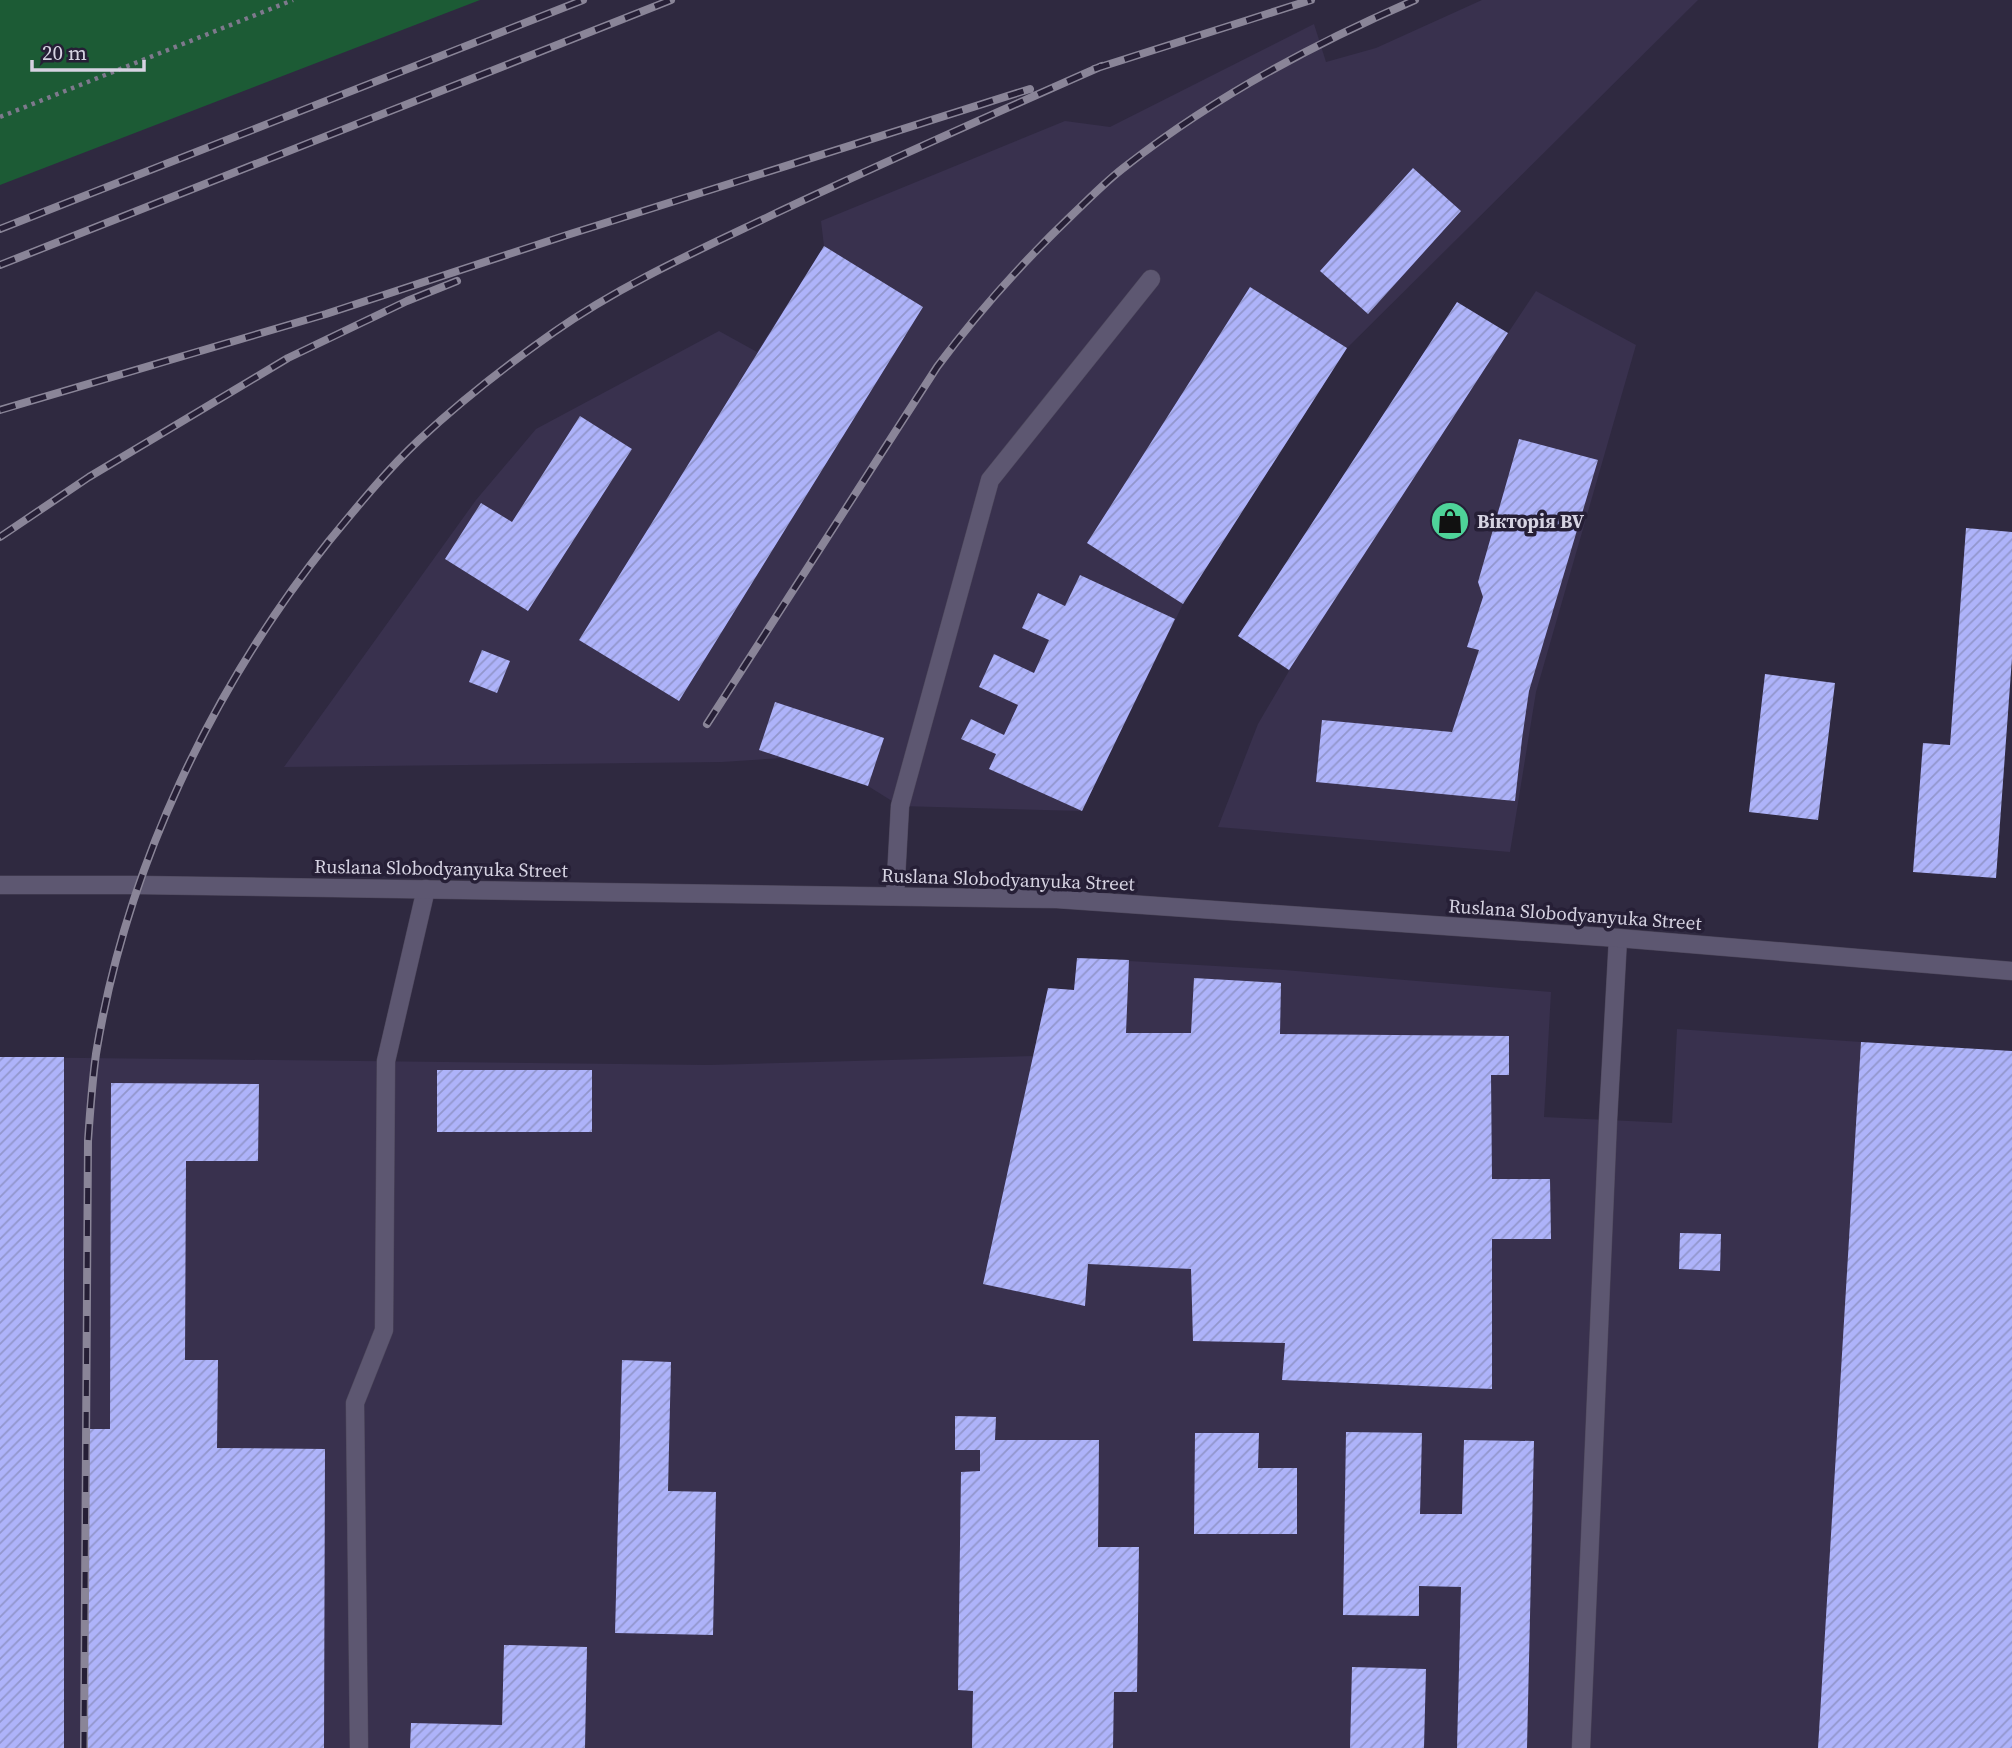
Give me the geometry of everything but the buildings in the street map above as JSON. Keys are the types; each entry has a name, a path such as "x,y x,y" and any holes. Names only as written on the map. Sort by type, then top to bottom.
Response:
{"street":[{"path":"895,896 900,806 990,480 1151,279"},
{"name":"Ruslana Slobodyanyuka Street","path":"0,885 1057,899 1618,938 2012,971"},
{"path":"359,1748 355,1403 384,1330 386,1061 426,889"},
{"path":"1581,1748 1618,938"}],"path":[{"path":"0,117 293,0"}],"shaded area":[{"path":"1482,0 1698,0 1347,348 1183,604 1082,811 900,806 868,786 782,758 722,762 284,767 476,500 536,429 719,331 757,352 824,246 821,221 1065,121 1110,127 1314,24 1326,62 1376,48"},
{"name":"Вікторія BV","path":"1536,291 1636,345 1536,692 1510,852 1218,827 1258,724 1289,671 1238,636 1457,302 1508,333"},
{"path":"1077,958 1284,970 1551,992 1544,1117 1672,1123 1677,1029 1861,1042 2012,1748 0,1748 0,1057 709,1065 1033,1056 1048,988 1074,990"}],"green space":[{"path":"0,0 480,0 0,185"}],"railway":[{"path":"0,229 583,0"},
{"path":"0,265 671,0"},
{"path":"1094,69 1311,0"},
{"path":"707,724 937,367 984,307 1035,252 1112,178 1159,141 1265,74 1339,35 1415,0"},
{"path":"84,1748 88,1141 96,1054 110,985 129,916 152,849 180,783 247,657 329,541 395,464 468,397 554,332 606,299 687,256 1102,66"},
{"path":"0,410 326,314 1030,89"},
{"path":"0,537 89,477 288,358 407,301 457,281"}],"place":[{"name":"Вікторія BV","path":"1450,521"}]}
